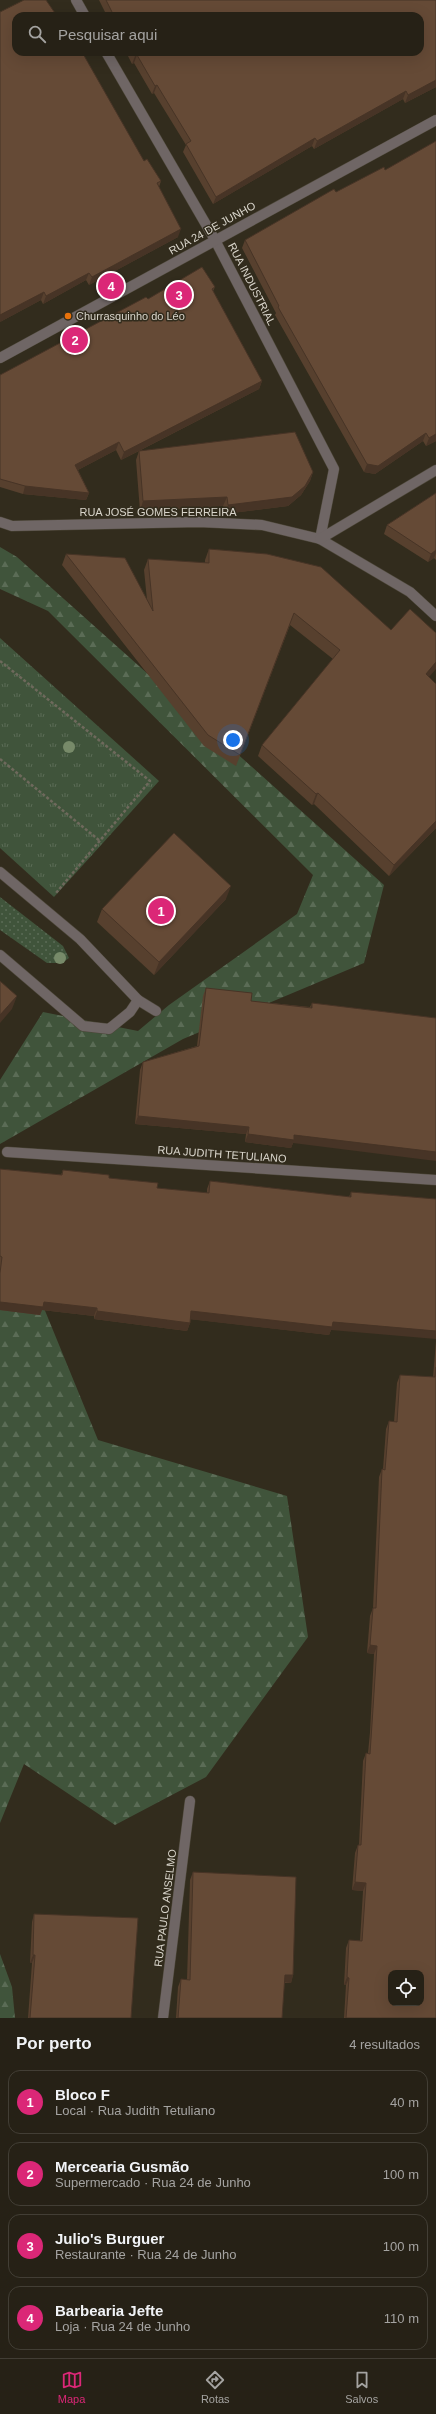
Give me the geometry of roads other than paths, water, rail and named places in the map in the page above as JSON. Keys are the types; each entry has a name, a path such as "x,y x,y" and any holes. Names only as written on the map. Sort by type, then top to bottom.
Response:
{"street":[{"path":"76,0 83,12"},
{"name":"RUA INDUSTRIAL","path":"108,56 215,240 334,469 320,539"},
{"name":"RUA 24 DE JUNHO","path":"0,358 436,120"},
{"path":"320,539 436,470"},
{"name":"RUA JOSÉ GOMES FERREIRA","path":"0,522 12,526 199,522 262,525 320,539 410,592 436,616"},
{"path":"0,872 80,940 138,1000 156,1011"},
{"path":"0,956 83,1026 109,1029 130,1012 138,1000"},
{"name":"RUA JUDITH TETULIANO","path":"7,1152 436,1180"},
{"name":"RUA PAULO ANSELMO","path":"163,2018 190,1801"}],"place":[{"name":"Barbearia Jefte","path":"111,286"},
{"name":"Julio's Burguer","path":"179,295"},
{"name":"Churrasquinho do Léo","path":"68,316"},
{"name":"Mercearia Gusmão","path":"75,340"},
{"name":"Bloco F","path":"161,911"}]}
